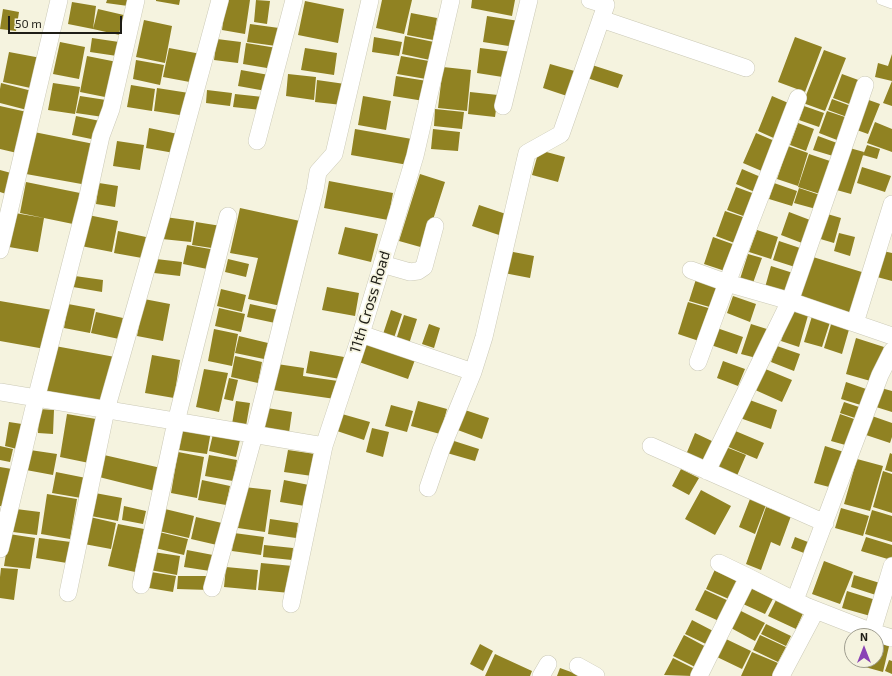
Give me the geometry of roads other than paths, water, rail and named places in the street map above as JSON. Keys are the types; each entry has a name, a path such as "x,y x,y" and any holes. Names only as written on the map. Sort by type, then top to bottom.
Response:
{"street":[{"path":"0,250 59,0"},
{"path":"0,549 36,399 87,200 101,136 111,109 136,0"},
{"path":"68,593 106,410 220,0"},
{"path":"257,141 294,0"},
{"path":"212,588 254,435 315,190 318,172 334,154 370,0"},
{"name":"11th Cross Road","path":"291,604 324,446 361,334 415,156 451,0"},
{"path":"503,106 529,0"},
{"path":"428,488 441,450 473,372 484,337 527,154 561,134 606,5 590,0"},
{"path":"601,18 746,68"},
{"path":"707,471 790,301 865,84"},
{"path":"698,362 798,98"},
{"path":"855,323 892,204"},
{"path":"141,585 176,422 228,216"},
{"path":"382,264 410,272 418,271 424,267 435,226"},
{"path":"691,270 727,283 790,301 892,336"},
{"path":"361,334 473,372"},
{"path":"795,600 880,375 892,351"},
{"path":"0,392 324,446"},
{"path":"651,446 824,523"},
{"path":"719,563 816,610 862,628"},
{"path":"873,628 892,566"},
{"path":"699,676 748,577"},
{"path":"781,676 816,610"},
{"path":"578,666 596,676"}],"lane":[{"path":"881,0 892,4"}]}
